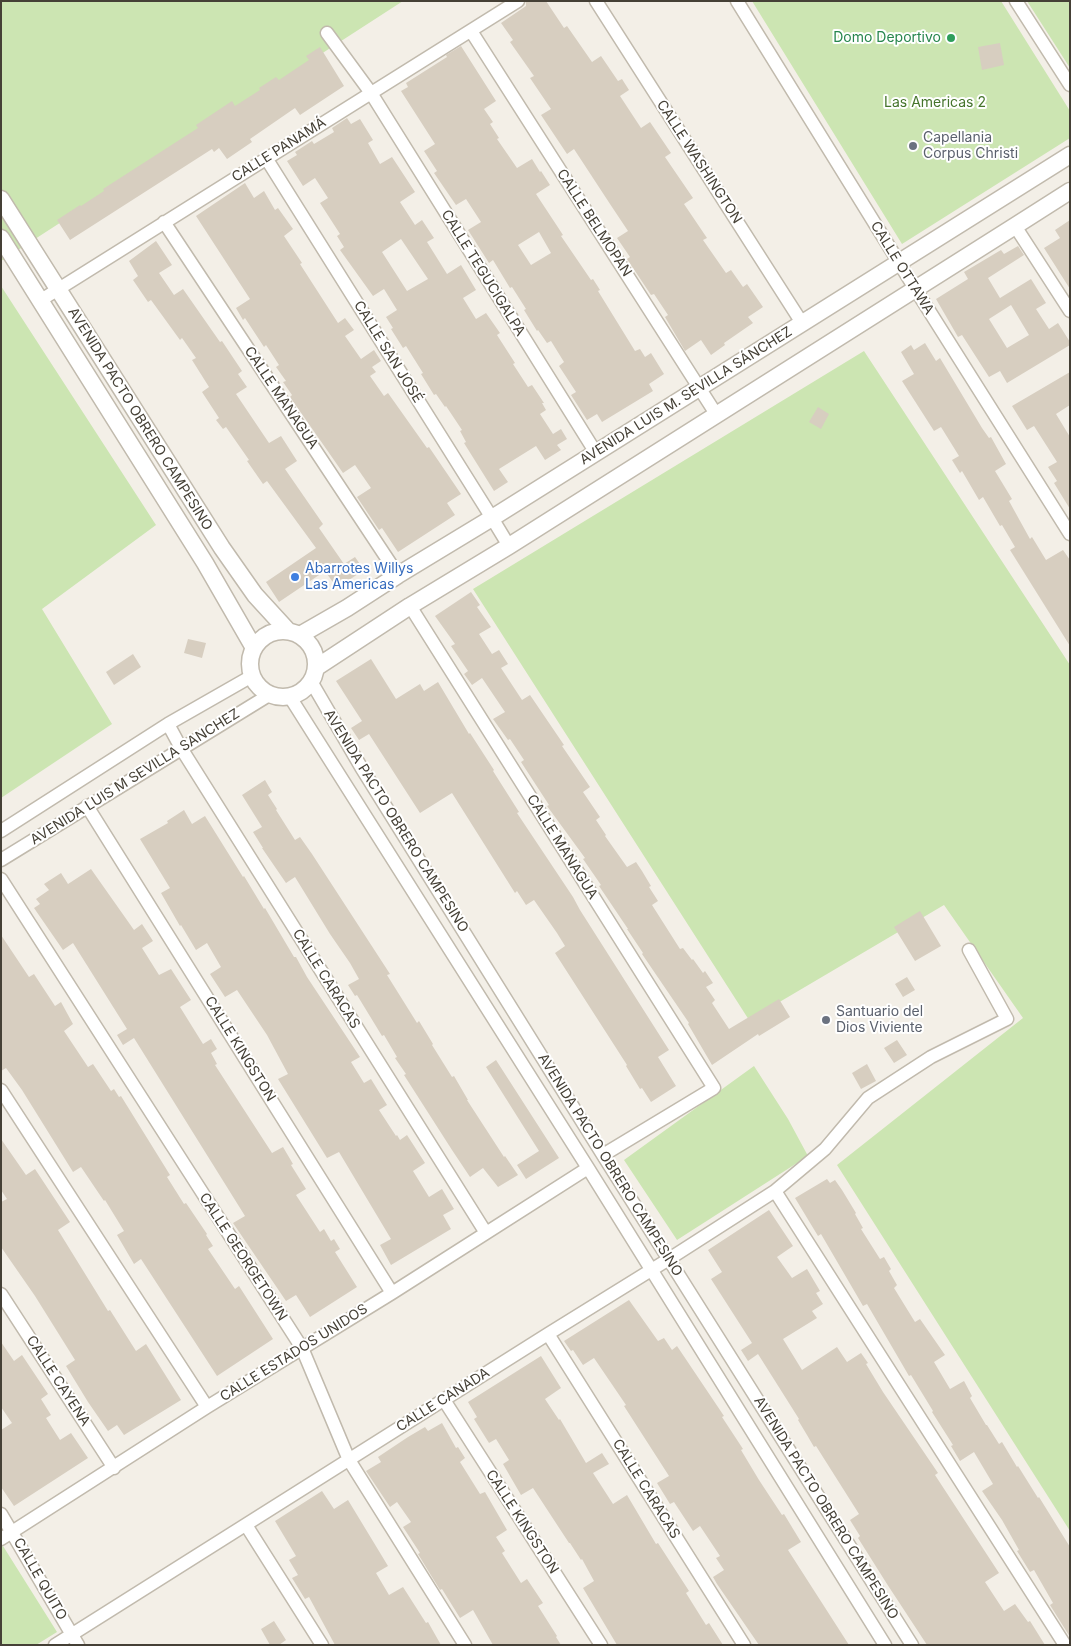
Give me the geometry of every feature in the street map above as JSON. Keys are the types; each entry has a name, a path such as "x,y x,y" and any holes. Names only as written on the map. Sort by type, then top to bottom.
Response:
{"street":[{"name":"CALLE PANAMÁ","path":"41,300 518,1"},
{"name":"CALLE WASHINGTON","path":"596,1 802,323"},
{"name":"CALLE OTTAWA","path":"737,1 1070,534"},
{"path":"1016,1 1070,85"},
{"name":"CALLE BELMOPAN","path":"471,31 716,414"},
{"name":"CALLE TEGUCIGALPA","path":"327,33 371,92 596,453"},
{"name":"AVENIDA LUIS M. SEVILLA SÁNCHEZ","path":"294,633 347,608 1070,155"},
{"name":"CALLE SAN JOSÉ","path":"266,158 508,546"},
{"path":"317,667 410,606 916,290 1070,191"},
{"name":"AVENIDA PACTO OBRERO CAMPESINO","path":"1,199 232,562 255,595 294,633"},
{"name":"CALLE MANAGUA","path":"164,222 398,575"},
{"path":"1016,226 1070,311"},
{"name":"AVENIDA PACTO OBRERO CAMPESINO","path":"1,238 213,576 254,648"},
{"path":"213,576 232,562"},
{"name":"CALLE MANAGUA","path":"410,606 714,1088 603,1155"},
{"path":"275,632 294,633 310,644 316,655 317,667 312,683 302,692 290,697 280,698 269,695 259,687 252,676 250,662 254,648 262,638 275,632"},
{"name":"AVENIDA LUIS M SEVILLA SANCHEZ","path":"1,831 168,724 252,676"},
{"name":"AVENIDA PACTO OBRERO CAMPESINO","path":"312,683 366,775 603,1155 912,1645"},
{"name":"AVENIDA LUIS M SEVILLA SANCHEZ","path":"1,860 269,695"},
{"name":"AVENIDA PACTO OBRERO CAMPESINO","path":"290,697 588,1168 885,1645"},
{"name":"CALLE CARACAS","path":"168,724 181,748 486,1233"},
{"name":"CALLE KINGSTON","path":"87,806 392,1292"},
{"name":"CALLE GEORGETOWN","path":"1,880 302,1348 349,1460 465,1645"},
{"name":"CALLE CANADA","path":"55,1645 75,1640 246,1525 775,1191 825,1149 868,1098 930,1058 1007,1019 969,950"},
{"path":"1,1090 206,1407"},
{"name":"CALLE ESTADOS UNIDOS","path":"1,1540 206,1407 588,1168"},
{"path":"775,1191 1065,1645"},
{"name":"CALLE CAYENA","path":"1,1294 114,1468"},
{"name":"CALLE CARACAS","path":"548,1334 744,1645"},
{"name":"CALLE KINGSTON","path":"444,1400 600,1645"},
{"name":"CALLE QUITO","path":"1,1514 75,1640"},
{"path":"246,1525 322,1645"}],"green space":[{"path":"1,1 403,1 1,261"},
{"name":"Las Americas 2","path":"752,1 1001,1 1070,111 1070,138 902,244"},
{"path":"1027,1 1070,1 1070,68"},
{"path":"1,286 156,525 42,609 112,724 1,798"},
{"path":"864,351 1070,665 1070,1531 837,1165 1023,1018 944,905 749,1020 473,589"},
{"path":"754,1066 788,1119 808,1156 677,1240 624,1160"},
{"path":"3,1546 57,1632 36,1645 1,1645 1,1547"}],"building":[{"path":"526,1 546,1 564,28 567,26 592,62 601,56 618,81 622,79 629,90 620,96 641,128 650,122 671,153 665,157 693,198 684,204 707,238 703,240 726,273 731,270 743,287 747,284 763,307 748,317 753,323 724,343 725,345 711,355 701,340 685,351 665,317 668,315 654,294 651,295 627,259 630,257 617,238 628,231 574,149 567,154 541,115 551,109 530,78 534,76 510,42 513,40 501,23 526,6"},
{"path":"1000,43 1004,65 982,70 978,47"},
{"path":"461,46 496,101 484,109 493,122 490,124 499,138 497,139 517,168 532,159 541,171 550,185 536,194 563,235 561,236 591,280 593,279 600,290 598,291 635,351 640,349 645,357 651,353 664,374 649,384 653,391 602,422 597,414 587,420 571,395 576,392 559,366 564,362 551,341 547,343 537,331 512,287 510,288 493,260 489,263 468,230 481,222 466,199 456,205 434,173 437,171 424,151 435,144 401,91 408,87 406,83 447,57 446,55","holes":["539,232 551,253 531,265 518,245"]},
{"path":"320,47 344,86 300,115 295,108 250,139 252,142 227,159 219,148 214,152 212,149 70,240 57,220 198,128 196,125 232,101 235,106 276,77 279,80 309,60 306,56"},
{"path":"347,118 351,124 360,119 373,140 368,143 380,164 392,157 415,192 400,202 415,225 422,220 434,238 427,242 447,274 461,265 476,290 463,298 476,319 486,313 500,333 497,335 515,363 513,364 528,387 532,385 544,403 542,403 546,410 540,414 553,434 561,429 567,439 557,445 561,450 545,460 536,446 499,469 508,482 494,491 464,443 466,442 460,431 462,430 446,406 436,394 434,395 406,346 403,348 391,329 393,328 386,317 397,310 384,289 373,296 340,250 344,247 337,236 340,234 320,203 328,198 315,178 303,186 287,161 297,155 295,152 312,141 314,144 334,132 332,128","holes":["401,239 428,279 407,291 382,252"]},
{"path":"245,183 254,198 264,191 275,210 278,208 293,229 284,236 338,323 345,318 354,330 345,336 361,359 374,350 381,361 372,367 376,372 370,376 384,396 388,393 427,448 429,447 461,494 447,503 455,515 398,552 382,528 379,530 357,497 371,488 355,465 343,473 290,397 292,395 283,382 286,381 276,367 279,365 266,345 264,347 245,318 243,320 236,308 250,299 196,216"},
{"path":"1070,220 1070,289 1044,248 1060,238 1055,230"},
{"path":"156,241 172,265 159,273 174,295 183,289 242,371 238,374 247,387 236,394 269,443 281,436 297,461 285,469 323,524 319,528 344,564 355,557 364,570 337,588 325,571 279,602 266,582 316,548 267,481 263,484 226,427 223,429 216,420 219,418 202,392 209,387 192,360 196,358 182,338 180,340 151,300 148,302 133,280 138,276 129,261"},
{"path":"1018,246 1024,255 988,278 1000,298 1031,279 1046,303 1036,309 1049,329 1058,323 1070,342 1070,345 1007,383 1000,371 989,377 962,335 958,337 936,299 968,279 964,272 1001,250 1004,254","holes":["1011,305 1029,335 1007,348 989,319"]},
{"path":"925,343 936,361 940,358 982,428 989,438 991,437 1006,464 995,471 1012,499 1009,501 1030,539 1032,537 1046,560 1063,550 1070,560 1070,646 1010,550 1015,547 1002,525 1000,526 983,497 979,500 962,471 960,473 952,460 959,456 941,427 934,431 902,381 914,374 901,352 911,345 914,350"},
{"path":"1070,372 1070,405 1056,414 1070,437 1070,509 1054,483 1057,481 1048,467 1057,462 1034,426 1027,430 1012,406"},
{"path":"818,407 829,414 821,429 809,422"},
{"path":"471,592 480,605 477,607 491,627 479,634 492,654 499,650 508,664 501,668 522,700 530,695 564,745 562,746 590,787 583,792 600,817 596,820 605,836 627,867 636,862 642,871 658,901 652,905 680,949 683,948 703,973 705,971 713,983 706,987 715,1000 712,1003 729,1029 779,999 790,1017 759,1036 758,1034 712,1065 689,1023 599,886 601,885 583,859 585,858 547,806 549,805 521,762 524,760 493,719 505,712 482,678 472,685 464,674 468,671 451,646 455,644 435,616"},
{"path":"188,639 206,643 202,658 184,653"},
{"path":"133,654 141,667 114,685 106,672"},
{"path":"371,659 396,699 420,684 424,691 438,682 469,734 494,770 519,812 517,813 573,897 669,1050 658,1057 676,1086 651,1102 642,1088 640,1089 627,1065 555,953 565,946 557,933 534,900 526,905 517,891 515,893 452,793 420,813 369,734 359,740 351,728 362,721 336,681"},
{"path":"265,780 272,792 268,795 295,840 300,837 312,854 390,974 387,975 417,1023 419,1021 452,1077 454,1076 467,1100 518,1175 498,1187 483,1168 470,1177 452,1150 404,1075 406,1074 395,1058 397,1057 384,1035 382,1036 357,995 355,996 348,985 359,979 350,963 295,877 286,883 253,832 262,827 242,795"},
{"path":"184,810 192,824 205,816 360,1057 351,1062 364,1083 371,1079 387,1105 379,1110 400,1140 407,1135 425,1163 413,1171 429,1197 442,1189 454,1209 443,1215 451,1229 391,1265 380,1245 391,1239 339,1152 327,1158 278,1079 288,1074 267,1035 237,990 225,997 210,974 221,967 207,943 196,950 161,893 170,888 140,839 168,823 167,821"},
{"path":"91,869 134,930 142,924 153,941 142,948 159,975 171,969 191,1000 180,1007 203,1044 211,1039 217,1049 211,1053 217,1064 215,1065 272,1153 283,1147 293,1164 291,1165 306,1189 296,1195 320,1232 324,1229 331,1241 334,1239 340,1249 335,1252 357,1287 310,1317 296,1295 286,1301 233,1223 245,1216 134,1038 123,1045 117,1035 127,1029 73,943 63,950 34,908 40,904 36,899 49,890 44,884 61,873 68,884"},
{"path":"920,911 941,946 915,961 894,927"},
{"path":"1,935 29,977 34,974 55,1006 61,1002 73,1024 64,1031 88,1067 93,1064 111,1091 114,1089 119,1097 121,1096 170,1175 167,1177 184,1204 186,1203 207,1234 213,1246 208,1249 235,1289 239,1286 273,1339 217,1376 141,1259 134,1264 117,1235 124,1231 105,1200 81,1167 73,1172 22,1090 6,1068 1,1071"},
{"path":"907,977 915,990 903,997 895,984"},
{"path":"897,1040 907,1055 894,1063 884,1048"},
{"path":"496,1060 559,1158 526,1179 517,1165 539,1151 486,1067"},
{"path":"867,1064 876,1081 861,1089 852,1073"},
{"path":"1,1139 26,1175 35,1169 70,1222 58,1230 108,1311 110,1310 136,1351 146,1344 181,1400 124,1435 117,1425 108,1431 88,1402 66,1366 75,1360 35,1296 1,1247 1,1202 7,1199 1,1190"},
{"path":"827,1179 830,1183 835,1180 856,1213 863,1228 861,1229 880,1259 884,1257 897,1285 894,1288 915,1322 920,1319 945,1355 934,1362 950,1389 964,1381 972,1396 970,1398 986,1425 999,1444 1002,1442 1070,1547 1070,1637 1050,1605 1053,1603 1034,1570 1030,1572 1002,1520 982,1491 993,1484 974,1452 960,1461 933,1411 911,1375 909,1376 867,1304 863,1306 821,1234 818,1236 795,1198"},
{"path":"769,1210 793,1246 777,1257 792,1278 807,1269 820,1291 816,1293 823,1304 812,1311 817,1318 783,1339 802,1370 837,1347 847,1362 861,1353 883,1392 938,1473 935,1475 999,1573 985,1582 1004,1611 1015,1604 1028,1622 1030,1621 1045,1645 927,1645 887,1584 858,1538 860,1536 850,1520 859,1514 816,1446 814,1447 799,1419 758,1354 748,1361 741,1350 752,1343 711,1279 722,1272 708,1250"},
{"path":"629,1300 658,1341 664,1338 672,1350 677,1346 724,1416 722,1417 743,1449 741,1450 759,1480 782,1515 784,1514 801,1542 788,1550 849,1645 759,1645 717,1584 713,1577 724,1570 716,1558 720,1556 700,1526 693,1531 674,1502 670,1504 657,1483 669,1476 624,1406 626,1405 594,1358 583,1365 564,1341"},
{"path":"1,1342 14,1361 22,1355 48,1394 41,1399 51,1415 46,1418 60,1440 71,1433 88,1458 14,1506 1,1487 1,1430 12,1423 1,1407"},
{"path":"541,1356 561,1388 545,1399 560,1419 586,1463 602,1453 609,1464 593,1473 613,1504 627,1495 656,1544 658,1543 689,1591 686,1593 706,1625 709,1623 723,1645 617,1645 583,1588 594,1581 582,1559 569,1543 533,1488 521,1495 503,1464 509,1460 496,1439 489,1443 474,1419 477,1417 468,1402"},
{"path":"442,1423 456,1448 458,1447 465,1458 460,1462 480,1494 485,1492 507,1530 496,1537 505,1551 502,1553 521,1583 527,1579 543,1603 538,1606 561,1645 493,1645 473,1610 460,1618 442,1589 440,1590 403,1527 411,1522 397,1502 390,1507 366,1471 381,1462 378,1457 408,1437 425,1427 428,1431"},
{"path":"322,1491 334,1509 348,1500 388,1566 376,1573 389,1595 403,1587 426,1623 428,1622 441,1645 335,1645 309,1597 305,1599 292,1578 298,1575 289,1560 296,1556 275,1521"},
{"path":"274,1621 286,1640 279,1645 270,1645 261,1629"}],"place":[{"name":"Domo Deportivo","path":"951,38"},
{"name":"Capellania Corpus Christi","path":"913,146"},
{"name":"Abarrotes Willys Las Americas","path":"295,577"},
{"name":"Santuario del Dios Viviente","path":"826,1020"}]}
